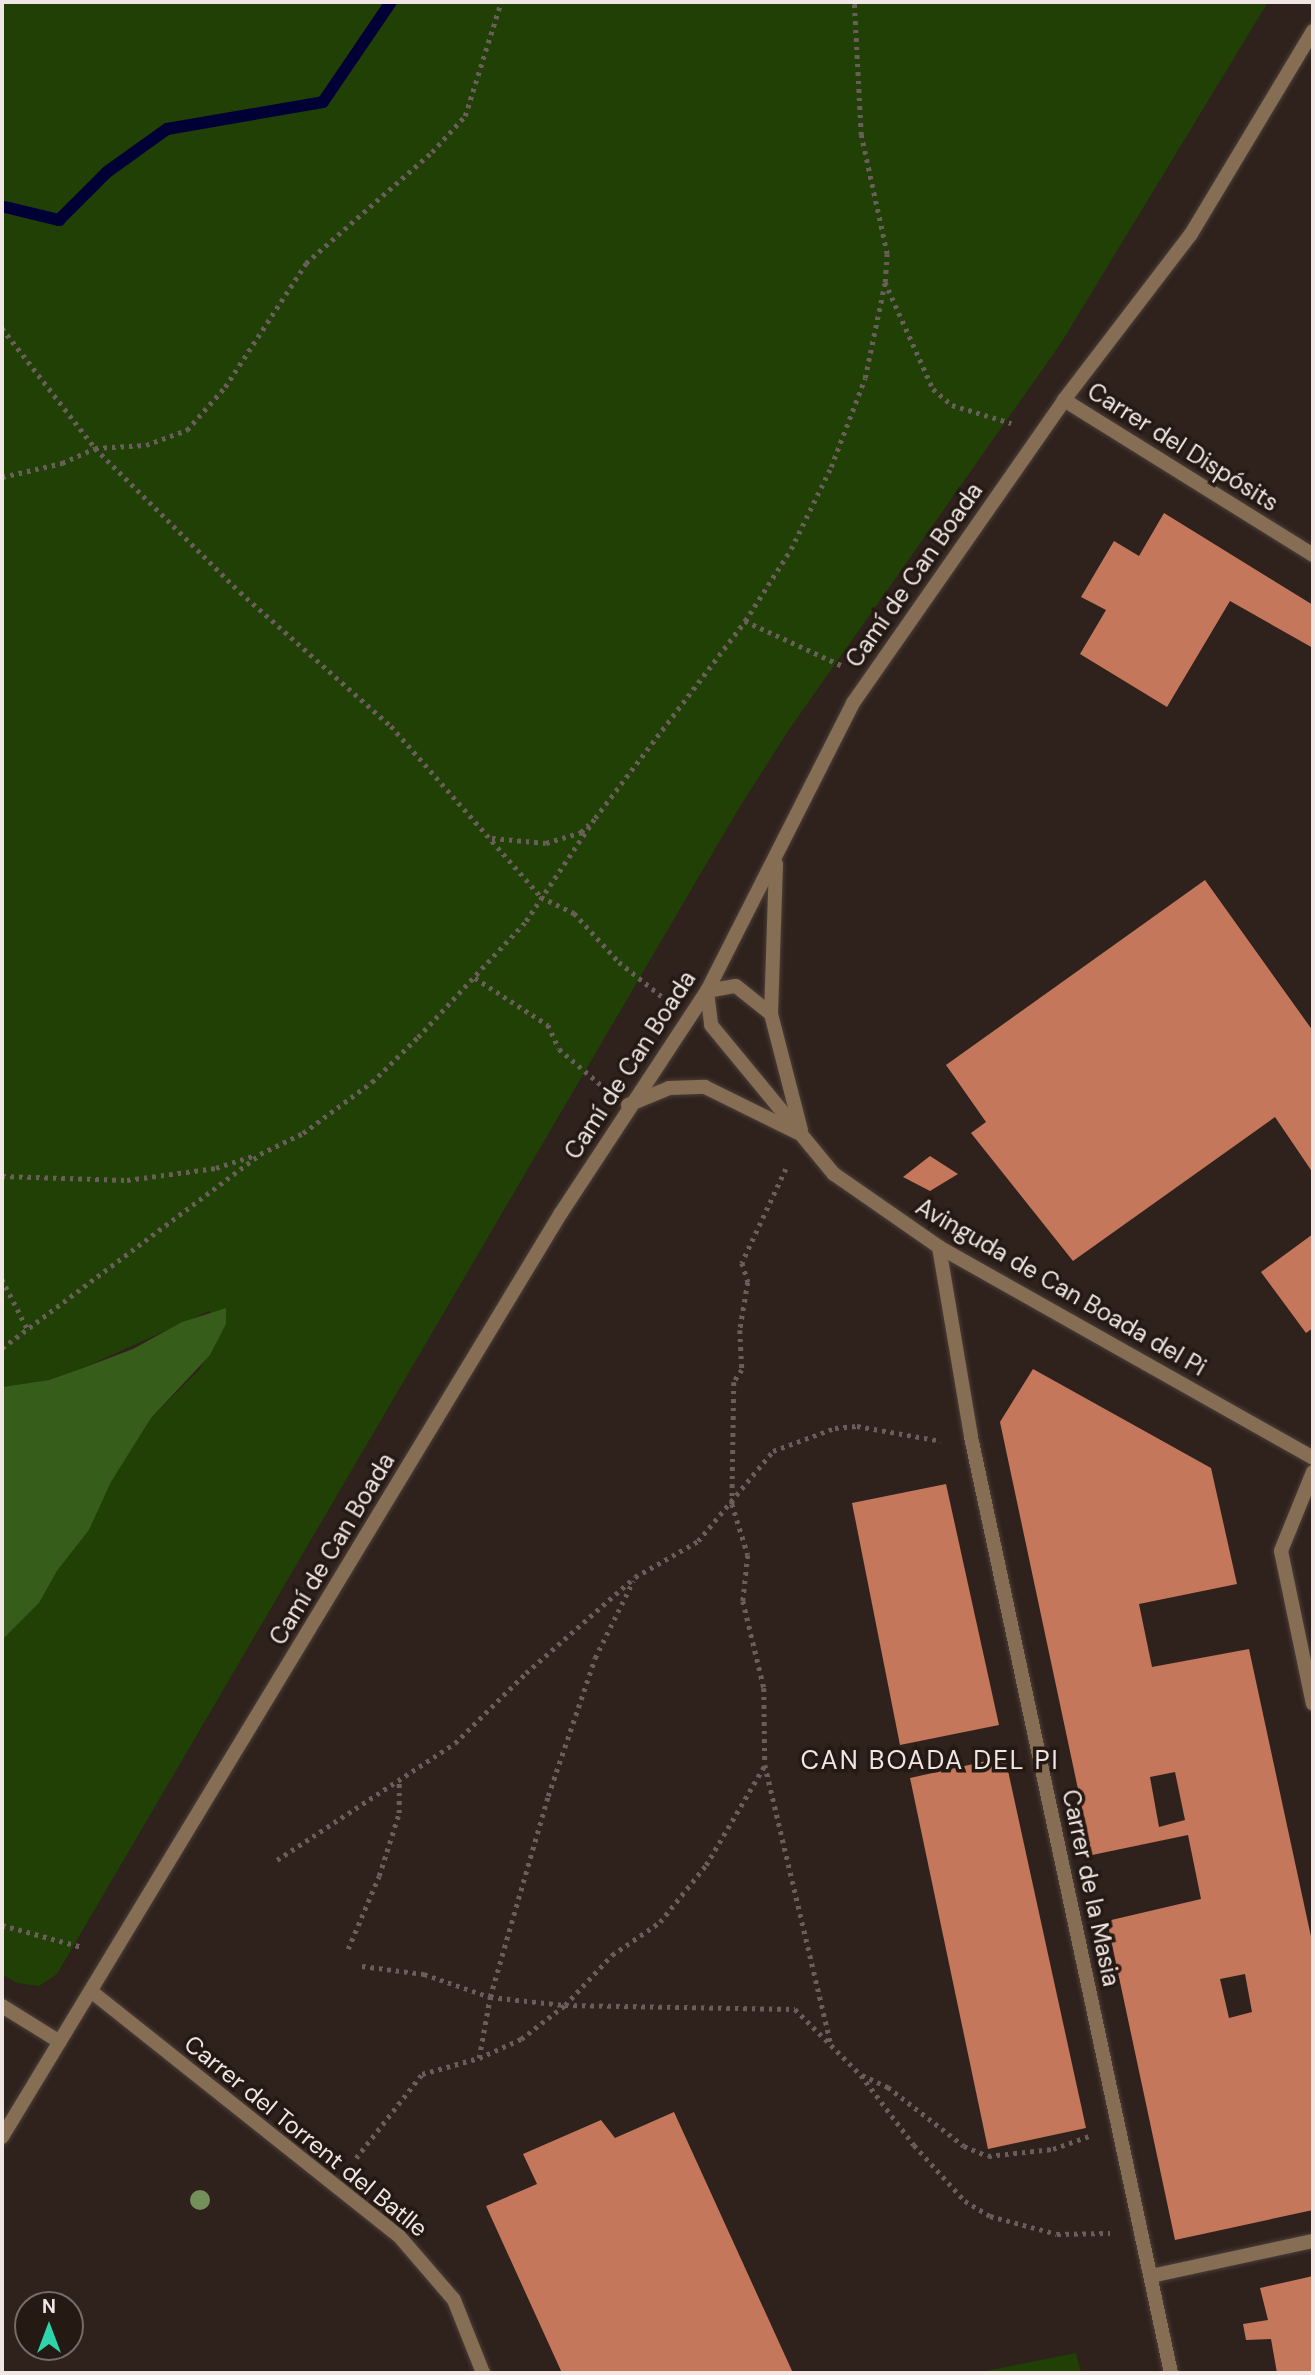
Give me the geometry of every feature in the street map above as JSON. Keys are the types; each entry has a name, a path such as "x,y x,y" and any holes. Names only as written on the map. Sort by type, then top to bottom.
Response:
{"street":[{"name":"Camí de Can Boada","path":"2,2137 628,1105 707,990 776,862 795,813 853,703 1064,400 1191,234 1313,32"},
{"name":"Carrer del Dispósits","path":"1064,400 1313,555"},
{"path":"776,862 771,1014 802,1135"},
{"path":"707,990 736,986 771,1014"},
{"name":"Avinguda de Can Boada del Pi","path":"707,990 711,1026 834,1174 939,1247 1313,1458"},
{"path":"628,1105 669,1088 705,1087 802,1135"},
{"name":"Carrer de la Masia","path":"939,1247 971,1437 1171,2373"},
{"path":"1313,1472 1281,1551 1313,1704"},
{"name":"Carrer del Torrent del Batlle","path":"92,1992 399,2236 454,2300 483,2373"},
{"path":"2,2006 60,2042"},
{"path":"1151,2276 1313,2241"}],"path":[{"path":"2,477 62,463 95,447 169,439 204,413 306,263 432,152 465,116 501,2"},
{"path":"2,1176 127,1180 216,1168 260,1154 303,1133 372,1082 474,978 541,897 595,818 745,621 791,550 831,467 865,378 885,282 887,254 862,135 853,2"},
{"path":"885,282 933,389 952,405 1000,421 1026,424"},
{"path":"2,328 95,447 240,592 391,726 453,801 492,838 541,897 574,913 619,962 665,999"},
{"path":"745,621 844,667"},
{"path":"492,838 545,843 580,832 595,818"},
{"path":"474,978 548,1026 559,1049 607,1090"},
{"path":"2,1348 260,1154"},
{"path":"786,1169 742,1263 748,1282 740,1330 742,1370 734,1382 732,1504 748,1555 743,1601 764,1688 765,1765 831,2045"},
{"path":"2,1279 28,1330"},
{"path":"277,1860 455,1743 526,1673 635,1577 698,1541 732,1504 773,1451 835,1428 857,1426 944,1442"},
{"path":"479,2058 490,1997 548,1796 590,1671 635,1577"},
{"path":"356,2158 422,2074 479,2058 521,2039 565,2005 612,1955 660,1922 706,1865 765,1765"},
{"path":"348,1949 379,1876 398,1813 398,1780"},
{"path":"2,1925 83,1947"},
{"path":"362,1966 424,1974 490,1997 565,2005 795,2009 862,2075 914,2145 965,2201 990,2216 1057,2234 1114,2233"},
{"path":"862,2075 888,2087 964,2146 988,2156 1053,2149 1092,2135"}],"green space":[{"path":"2,2 1268,2 1061,343 788,731 736,813 57,1974 39,1986 17,1983 2,1974 2,1640 39,1603 57,1571 89,1530 111,1482 151,1418 199,1370 226,1324 209,1311 83,1368 49,1380 2,1387"},
{"path":"226,1308 226,1324 210,1355 151,1418 111,1482 89,1530 57,1571 39,1603 2,1640 2,1387 49,1380 133,1349 182,1322"},
{"path":"1076,2353 1081,2373 976,2373"}],"building":[{"path":"1164,513 1313,605 1313,648 1230,601 1167,707 1080,654 1106,610 1081,597 1114,541 1139,556"},
{"path":"1205,880 1313,1031 1313,1173 1275,1117 1073,1261 971,1133 986,1122 946,1065"},
{"path":"930,1156 958,1174 930,1191 903,1177"},
{"path":"1313,1234 1313,1328 1306,1333 1261,1272"},
{"path":"1033,1369 1211,1468 1237,1584 1139,1604 1152,1667 1249,1649 1313,1946 1313,2210 1175,2240 1107,1921 1201,1899 1188,1835 1092,1855 1000,1422","holes":["1175,1772 1185,1820 1159,1827 1150,1777","1245,1974 1252,2012 1229,2018 1220,1979"]},
{"path":"946,1484 999,1725 900,1745 852,1503"},
{"path":"1005,1757 1086,2128 988,2149 910,1778"},
{"path":"674,2112 793,2373 562,2373 486,2206 537,2184 523,2154 601,2120 615,2138"},
{"path":"1313,2276 1313,2373 1277,2373 1271,2339 1246,2340 1243,2324 1268,2320 1260,2288"}],"waterway":[{"path":"5,207 59,220 107,172 167,129 323,102 391,2"}],"district":[{"name":"CAN BOADA DEL PI","path":"930,1761"}]}
